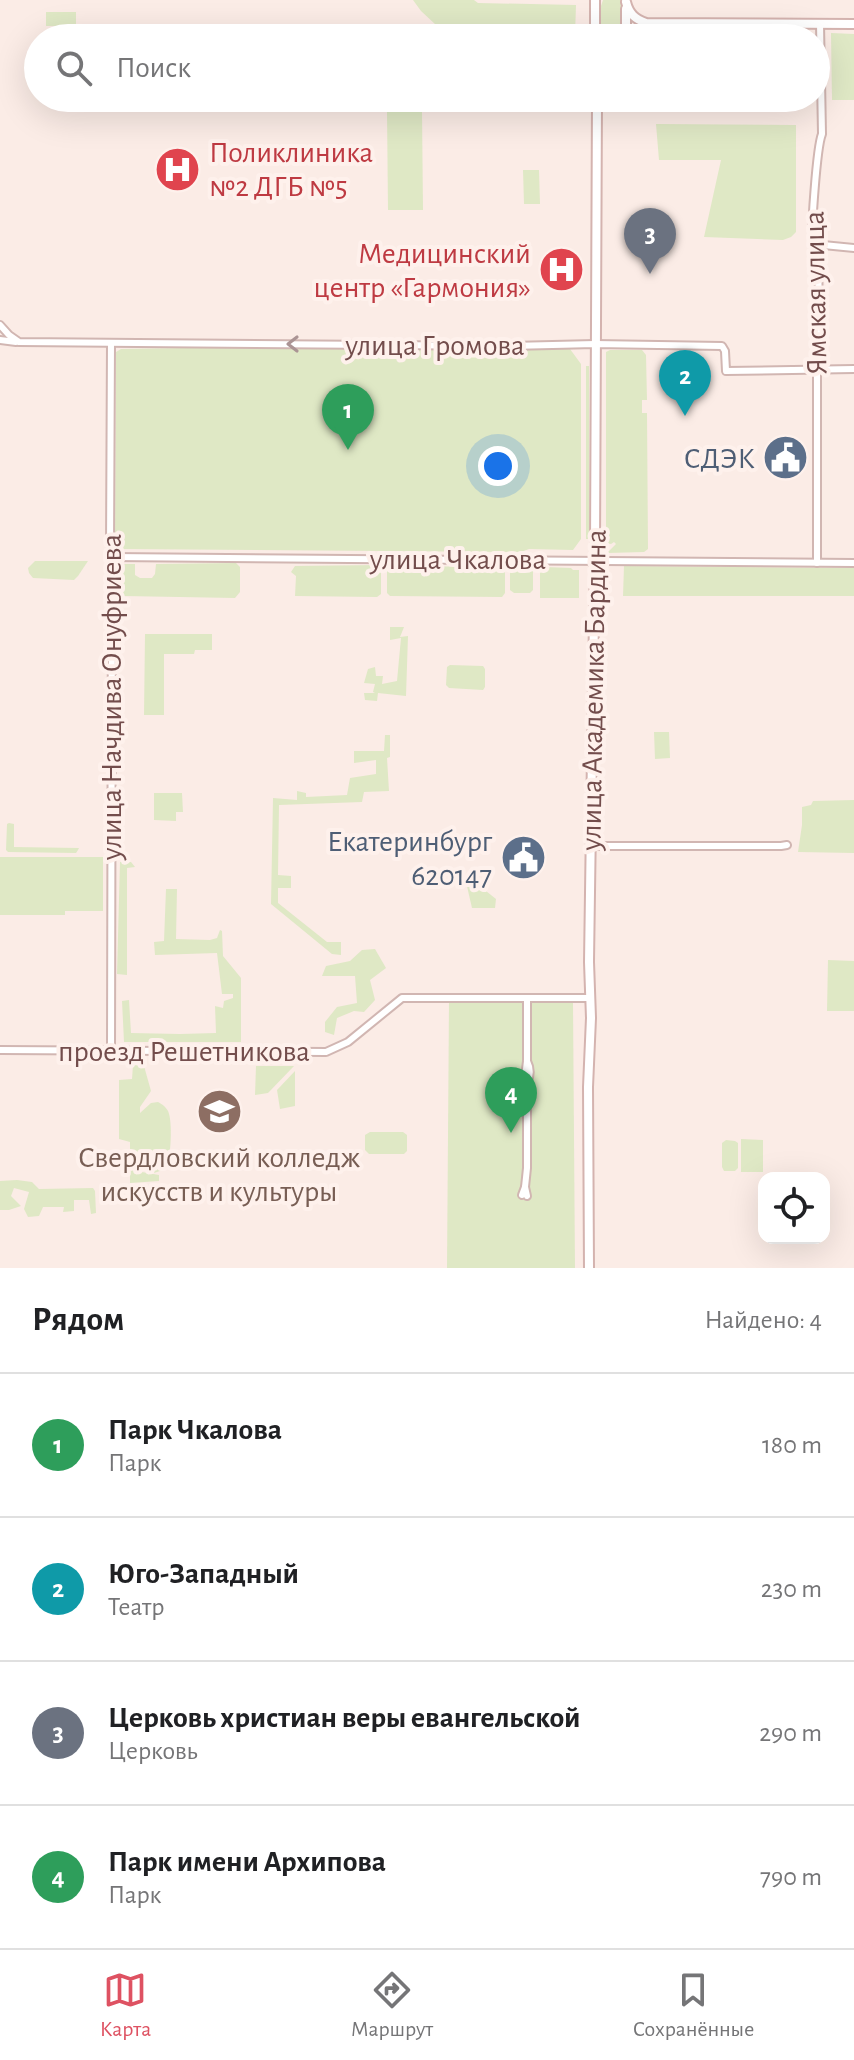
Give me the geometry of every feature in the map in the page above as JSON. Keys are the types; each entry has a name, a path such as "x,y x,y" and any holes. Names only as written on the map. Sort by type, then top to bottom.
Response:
{"street":[{"path":"626,1 629,12 646,23 854,24"},
{"path":"626,1 627,24"},
{"path":"595,24 596,3"},
{"name":"улица Академика Бардина","path":"589,1268 597,112"},
{"name":"Ямская улица","path":"817,563 818,259 813,244 814,189 822,134 822,112"},
{"path":"813,244 854,248"},
{"path":"0,326 19,342"},
{"name":"улица Громова","path":"0,340 722,346 726,371 854,369"},
{"name":"улица Начдива Онуфриева","path":"111,343 111,1051"},
{"name":"улица Чкалова","path":"111,557 854,563"},
{"path":"590,846 787,845"},
{"name":"проезд Решетникова","path":"0,1050 326,1052 348,1042 402,998 590,998"},
{"path":"524,1195 527,1168 527,998"}],"green space":[{"path":"413,0 576,5 575,24 435,24"},
{"path":"603,0 621,0 624,24 599,24"},
{"path":"46,12 76,12 76,24 46,24"},
{"path":"831,33 854,34 854,100 832,100"},
{"path":"387,112 422,112 423,210 388,210"},
{"path":"656,124 796,125 796,232 783,240 704,237 721,160 659,160"},
{"path":"523,170 539,170 540,204 524,204"},
{"path":"121,349 570,349 581,364 581,539 573,550 529,549 521,552 119,549 115,543 116,352"},
{"path":"642,350 646,355 647,400 642,400 642,413 647,413 648,549 644,552 607,553 616,544 606,543 606,352"},
{"path":"586,366 589,366 589,539 586,539"},
{"path":"35,561 88,561 74,580 33,578 28,568"},
{"path":"236,563 240,567 240,592 235,598 123,596 123,564 135,564 135,575 140,578 152,578 156,564"},
{"path":"378,565 381,568 381,594 377,597 295,596 296,576 291,572 295,566"},
{"path":"391,566 503,567 505,593 502,597 390,596 387,593 387,569"},
{"path":"513,566 530,566 533,590 530,593 510,590"},
{"path":"624,566 854,568 854,596 623,596"},
{"path":"545,567 579,570 579,598 540,598 540,573"},
{"path":"390,627 404,627 400,637 408,636 406,696 378,693 377,701 365,700 364,693 375,693 375,684 364,683 368,669 375,667 376,676 383,676 382,684 397,681 401,638 390,640"},
{"path":"145,634 212,634 212,650 195,650 194,654 164,654 164,715 144,715"},
{"path":"483,666 483,690 449,688 446,685 447,667"},
{"path":"654,732 669,732 670,758 655,759"},
{"path":"385,735 390,735 390,757 387,758 389,791 364,792 362,802 279,805 278,875 291,876 291,888 278,888 278,903 327,942 341,942 341,955 332,954 271,904 273,798 297,800 297,791 306,793 306,797 347,795 350,778 376,774 376,760 354,763 354,751 384,751"},
{"path":"154,793 182,793 183,812 176,812 176,821 154,820"},
{"path":"854,800 854,853 798,852 802,807 811,805 813,801"},
{"path":"9,823 14,824 14,847 79,848 76,853 8,852"},
{"path":"0,857 103,857 103,911 65,911 65,915 0,915"},
{"path":"120,862 131,862 135,867 127,868 127,975 117,974"},
{"path":"466,882 476,883 496,899 495,908 472,908"},
{"path":"166,889 177,889 176,939 210,940 217,938 222,931 223,956 241,978 241,1042 124,1042 122,1001 129,1000 131,1033 180,1034 216,1033 215,1006 223,1008 224,1001 233,998 233,994 222,994 217,953 155,955 154,942 164,941"},
{"path":"375,949 386,968 370,980 375,1000 364,1012 354,1011 337,1018 334,1035 325,1032 325,1022 337,1007 357,1003 355,976 322,976 326,966 350,961 362,950"},
{"path":"828,960 854,961 854,1011 827,1011"},
{"path":"449,1001 573,1003 575,1268 447,1268"},
{"path":"133,1065 144,1066 151,1091 140,1107 140,1113 151,1103 158,1102 170,1116 171,1140 166,1169 154,1173 142,1165 142,1172 159,1175 159,1181 130,1183 130,1142 119,1139 119,1080 132,1079"},
{"path":"256,1066 294,1066 268,1093 255,1095"},
{"path":"295,1071 295,1106 280,1109 277,1090"},
{"path":"370,1132 403,1132 407,1135 407,1151 404,1154 369,1154 365,1150 365,1135"},
{"path":"741,1139 763,1140 763,1172 741,1172"},
{"path":"726,1140 738,1143 738,1168 735,1171 724,1171 722,1167 722,1143"},
{"path":"0,1181 32,1182 39,1189 93,1188 96,1213 91,1214 89,1200 74,1200 74,1211 63,1212 64,1207 43,1207 39,1216 28,1217 24,1209 29,1192 14,1188 11,1196 21,1206 0,1210"}],"place":[{"name":"Поликлиника №2 ДГБ №5","path":"178,169"},
{"name":"Медицинский центр «Гармония»","path":"562,270"},
{"name":"Церковь христиан веры евангельской","path":"650,274"},
{"name":"Юго-Западный","path":"685,416"},
{"name":"Парк Чкалова","path":"348,450"},
{"name":"СДЭК","path":"786,458"},
{"name":"Екатеринбург 620147","path":"523,858"},
{"name":"Свердловский колледж искусств и культуры","path":"219,1111"},
{"name":"Парк имени Архипова","path":"511,1133"}]}
